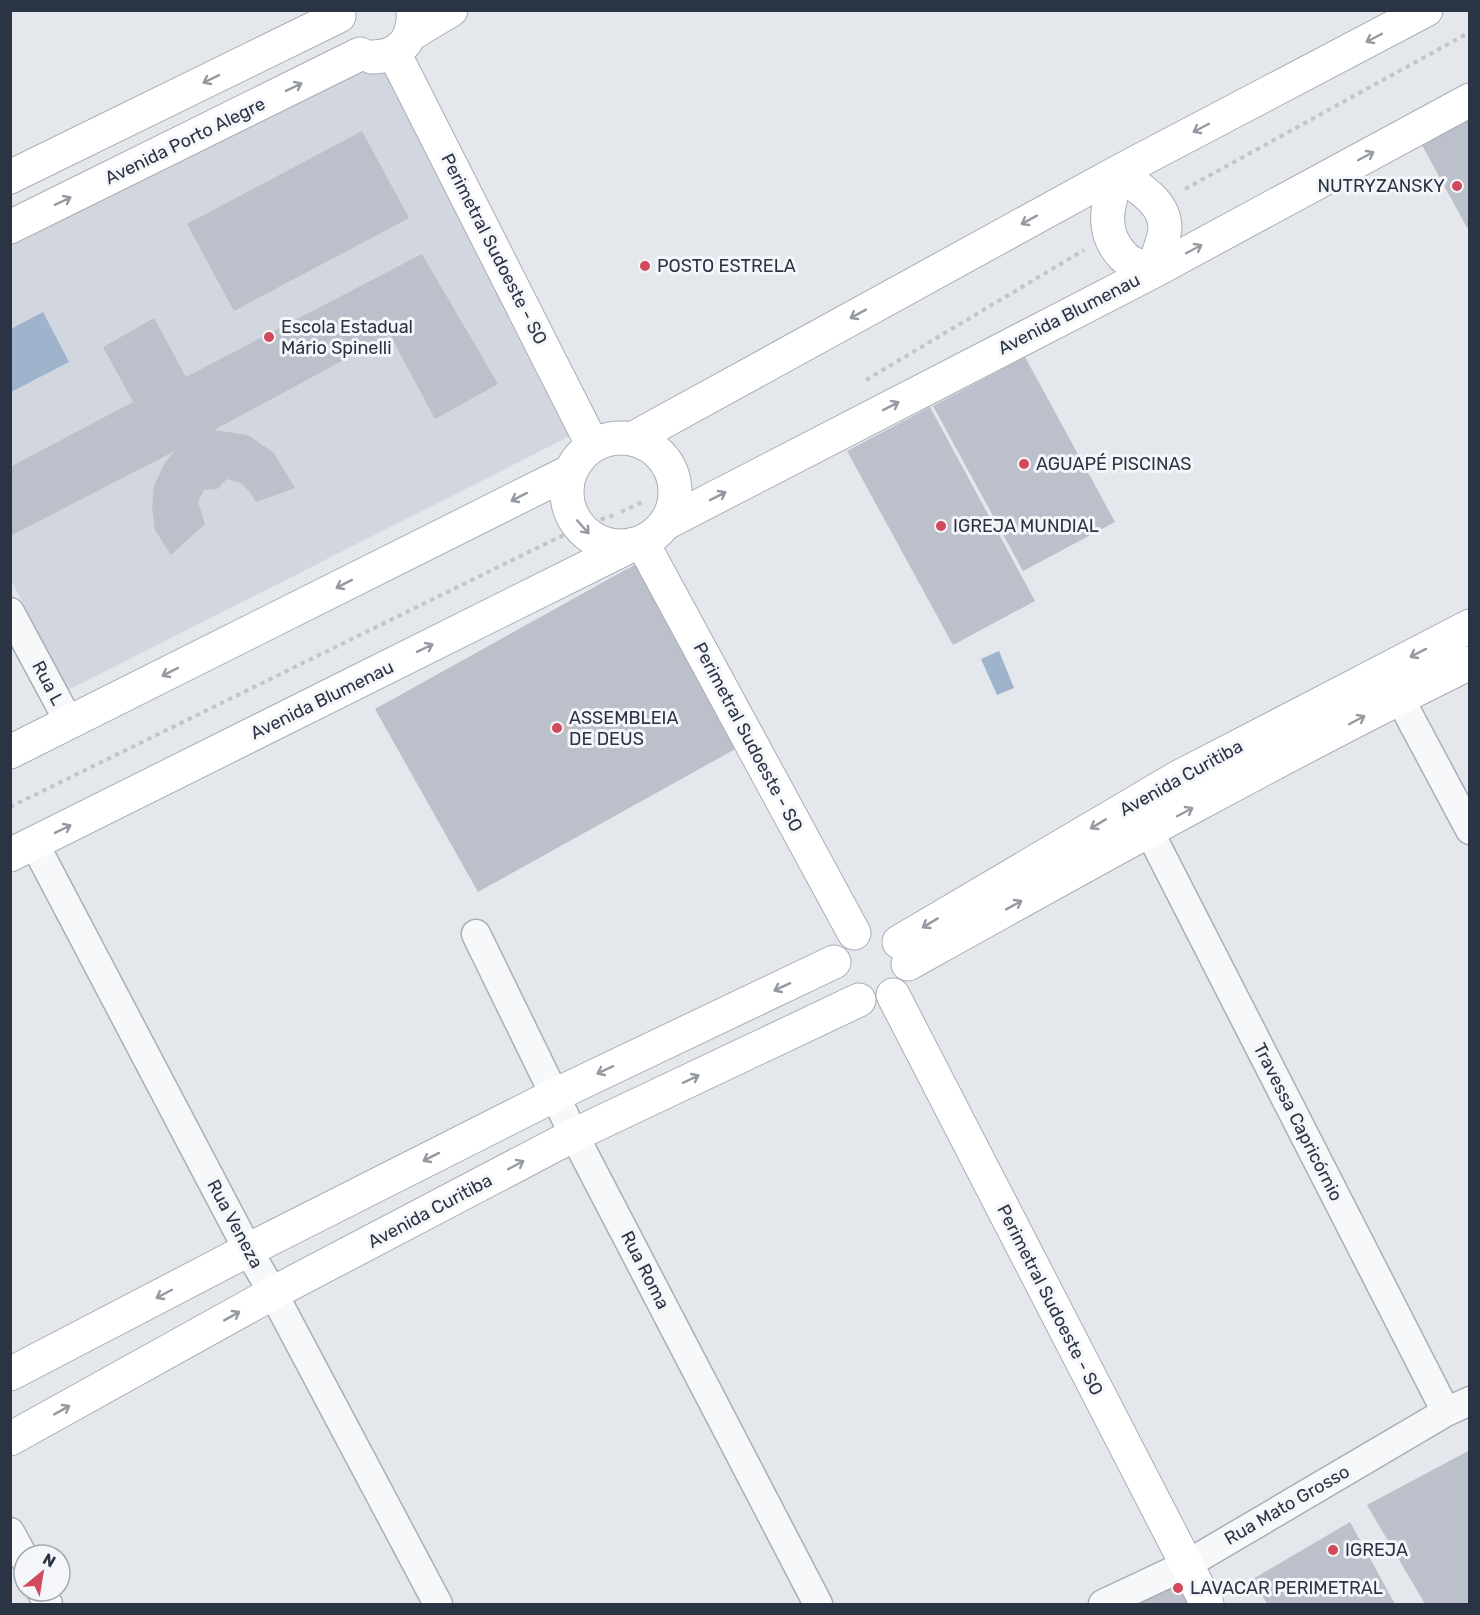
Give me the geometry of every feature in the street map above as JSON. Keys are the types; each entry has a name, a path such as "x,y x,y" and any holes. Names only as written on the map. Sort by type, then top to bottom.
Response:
{"street":[{"path":"10,177 340,13 341,34 353,49 360,54 384,57 406,32 451,10"},
{"path":"632,439 1118,172 1426,10"},
{"name":"Perimetral Sudoeste - SO","path":"406,32 593,446"},
{"name":"Avenida Porto Alegre","path":"10,227 360,54"},
{"name":"Avenida Blumenau","path":"22,849 647,536 1152,272 1470,100"},
{"path":"1118,172 1158,204 1165,228 1152,272 1123,257 1109,235 1106,212 1118,172"},
{"path":"632,439 656,450 664,460 674,484 675,498 647,536 619,545 605,543 580,527 572,514 567,485 571,471 580,456 593,446 605,440 632,439"},
{"path":"10,752 571,471"},
{"name":"Perimetral Sudoeste - SO","path":"647,536 854,933"},
{"name":"Rua L","path":"10,612 69,722"},
{"name":"Avenida Curitiba","path":"903,953 1149,831 1392,684 1470,626"},
{"name":"Avenida Curitiba","path":"903,953 1177,778 1392,684 1470,663"},
{"path":"1392,684 1470,830"},
{"name":"Travessa Capricórnio","path":"1149,831 1458,1406"},
{"name":"Rua Veneza","path":"22,849 273,1293 438,1605"},
{"path":"878,930 889,934 903,953 906,976 902,987 882,1001 859,1000 848,994 840,985 835,974 834,962 837,950 844,940 854,933 878,930"},
{"name":"Rua Roma","path":"476,934 574,1135 818,1605"},
{"path":"10,1374 248,1250 555,1095 834,962"},
{"name":"Perimetral Sudoeste - SO","path":"893,995 1207,1605"},
{"name":"Avenida Curitiba","path":"10,1439 273,1293 574,1135 859,1000"},
{"name":"Rua Mato Grosso","path":"1103,1605 1186,1565 1458,1406"}],"path":[{"path":"1158,204 1470,32"},
{"path":"858,385 1109,235"},
{"path":"10,807 580,527 620,513 674,484"}],"shaded area":[{"name":"Escola Estadual Mário Spinelli","path":"381,62 578,432 68,690 11,580 11,243"}],"water":[{"path":"43,312 69,362 11,392 11,329"},
{"path":"999,651 1014,688 997,695 981,659"}],"building":[{"name":"NUTRYZANSKY","path":"1470,110 1470,233 1418,138"},
{"path":"362,131 409,218 234,311 187,224"},
{"name":"Escola Estadual Mário Spinelli","path":"422,254 498,384 435,419 390,335 214,430 248,435 274,453 295,488 256,502 241,483 227,479 217,489 204,490 198,502 205,524 171,555 155,530 152,507 154,486 164,464 175,451 10,536 10,467 133,402 103,347 154,318 186,377"},
{"name":"AGUAPÉ PISCINAS","path":"1025,357 1115,522 1023,571 933,406"},
{"name":"IGREJA MUNDIAL","path":"930,407 1035,601 953,645 847,451"},
{"name":"ASSEMBLEIA DE DEUS","path":"636,564 739,747 478,892 375,709"},
{"path":"1470,1450 1470,1604 1425,1604 1367,1505"},
{"name":"IGREJA","path":"1350,1522 1395,1604 1267,1604 1253,1579"},
{"name":"LAVACAR PERIMETRAL","path":"1189,1571 1207,1604 1126,1604"}],"place":[{"name":"NUTRYZANSKY","path":"1457,186"},
{"name":"POSTO ESTRELA","path":"645,266"},
{"name":"Escola Estadual Mário Spinelli","path":"269,337"},
{"name":"AGUAPÉ PISCINAS","path":"1024,464"},
{"name":"IGREJA MUNDIAL","path":"941,526"},
{"name":"ASSEMBLEIA DE DEUS","path":"557,728"},
{"name":"IGREJA","path":"1333,1550"},
{"name":"LAVACAR PERIMETRAL","path":"1178,1588"}]}
